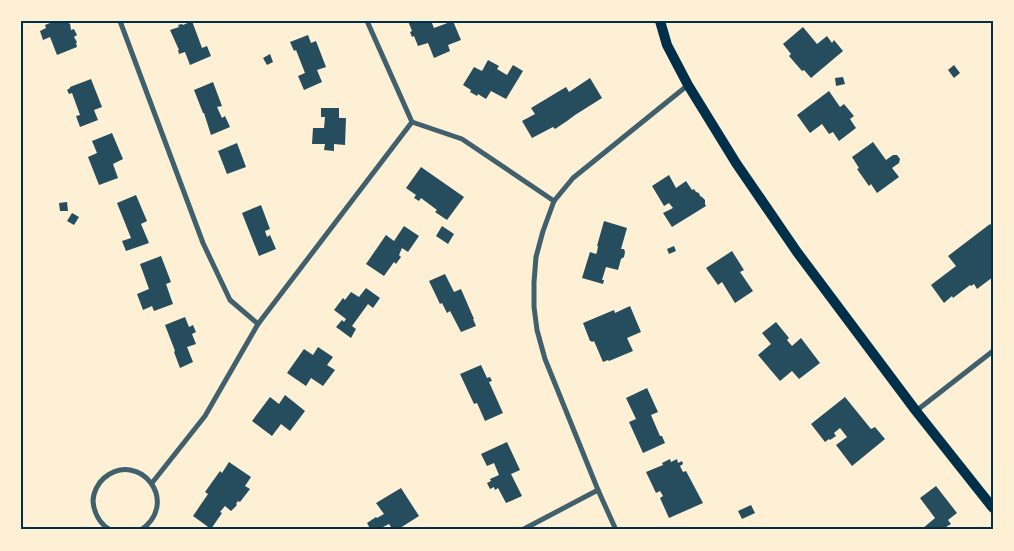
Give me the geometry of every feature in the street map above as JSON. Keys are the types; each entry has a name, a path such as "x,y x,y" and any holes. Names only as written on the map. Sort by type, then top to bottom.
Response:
{"main road":[{"path":"660,21 667,45 688,85 736,163 798,252 916,411 993,508"}],"street":[{"path":"120,21 203,243 230,300 258,324"},
{"path":"367,21 412,122 462,139 554,202"},
{"path":"616,530 545,359 536,330 534,282 536,258 554,202 573,178 688,85"},
{"path":"152,483 205,416 258,324 412,122"},
{"path":"916,411 993,351"},
{"path":"110,530 99,521 94,510 93,499 96,488 103,479 112,473 123,470 134,470 144,475 152,483 157,493 158,504 155,515 149,524 141,530"},
{"path":"522,530 598,490"}],"building":[{"path":"49,21 68,21 71,30 74,29 77,35 74,37 77,47 57,55 50,37 43,40 40,31 46,28 45,25 50,23"},
{"path":"192,21 202,48 207,46 211,56 190,65 185,52 179,54 170,30 179,27 178,25"},
{"path":"408,21 431,21 434,28 453,21 461,40 448,45 450,51 434,58 428,43 418,46 410,32 412,31"},
{"path":"803,27 817,44 827,36 832,43 834,40 843,51 811,78 789,56 791,54 783,44"},
{"path":"308,35 311,43 316,41 326,67 317,70 322,82 304,90 298,76 305,73 296,50 294,51 290,42"},
{"path":"270,54 273,62 267,65 263,58"},
{"path":"488,60 499,66 497,69 507,75 513,65 523,71 506,99 491,91 486,99 470,92 471,90 463,85 474,67 482,71"},
{"path":"954,65 960,73 954,78 948,70"},
{"path":"843,77 845,84 836,86 835,78"},
{"path":"590,78 602,98 555,129 553,127 532,138 522,121 535,114 531,108 566,87 569,92"},
{"path":"91,79 102,107 94,110 98,120 80,127 76,116 80,115 72,93 69,94 67,90"},
{"path":"213,82 222,106 217,107 222,118 225,116 230,127 211,135 194,90"},
{"path":"829,91 840,107 844,104 854,116 850,119 856,128 839,141 833,132 829,134 822,124 810,133 797,115"},
{"path":"321,108 339,108 339,118 346,118 345,145 334,144 334,151 324,150 325,144 312,144 313,128 324,128 325,117 321,117"},
{"path":"112,133 123,159 113,164 118,178 99,185 88,157 97,153 92,141"},
{"path":"873,142 886,160 893,155 897,155 900,159 899,163 892,168 899,177 877,193 871,184 869,186 857,169 859,168 852,157"},
{"path":"237,143 246,167 227,174 218,151"},
{"path":"421,167 464,197 447,220 435,212 437,210 421,198 419,201 414,198 416,195 406,188"},
{"path":"669,175 676,188 686,181 692,190 694,189 705,200 706,206 672,227 663,213 673,208 669,203 664,206 652,186"},
{"path":"136,195 147,221 141,224 149,243 126,251 122,241 131,238 117,203"},
{"path":"67,202 68,211 60,211 59,203"},
{"path":"261,205 270,229 265,231 267,237 270,235 276,249 259,256 242,213"},
{"path":"72,213 79,217 74,225 67,221"},
{"path":"604,221 627,228 621,249 624,249 624,257 621,259 618,270 606,267 602,280 604,280 603,284 582,278 590,252 596,254 597,252"},
{"path":"990,224 993,227 993,277 977,289 974,284 970,285 944,303 931,285 956,266 948,256"},
{"path":"404,226 419,236 408,252 402,248 399,255 401,257 396,264 394,262 384,276 366,264 386,235 394,241"},
{"path":"442,226 454,234 448,244 436,236"},
{"path":"674,246 676,251 669,254 667,249"},
{"path":"732,251 744,270 740,272 753,291 735,303 722,282 718,285 706,268"},
{"path":"161,256 171,282 166,284 173,304 154,311 152,306 143,310 137,294 149,289 140,264"},
{"path":"445,274 454,292 461,289 476,326 461,332 450,311 447,313 442,303 440,304 429,281"},
{"path":"366,288 380,298 373,308 368,304 352,326 356,329 351,338 336,327 342,320 344,322 346,319 334,310 343,298 345,300 351,292 359,297"},
{"path":"630,306 641,332 627,338 633,351 603,362 594,341 590,341 583,323 614,310 615,313"},
{"path":"185,317 189,327 193,325 196,332 192,334 196,344 187,347 193,362 180,368 165,325"},
{"path":"776,322 789,338 787,340 792,346 801,338 820,363 799,379 792,371 780,381 758,355 771,344 762,333"},
{"path":"318,347 333,357 327,365 335,370 323,386 311,378 306,386 287,373 304,349 313,355"},
{"path":"481,365 487,378 490,377 492,381 489,382 503,413 485,421 477,403 474,404 460,374"},
{"path":"647,388 658,412 651,415 665,443 643,453 629,422 636,419 626,398"},
{"path":"285,395 305,411 290,431 281,424 272,436 252,421 270,397 279,404"},
{"path":"845,397 871,429 875,427 885,439 852,466 836,445 847,437 840,428 834,433 836,436 825,442 811,424"},
{"path":"507,442 520,470 511,474 522,496 506,503 498,488 495,490 494,487 490,489 487,483 491,481 490,479 499,475 494,463 487,466 481,454"},
{"path":"670,459 671,462 677,459 678,463 682,461 683,464 680,466 683,472 686,471 703,503 669,518 660,498 663,496 660,491 656,493 646,472 663,465 662,463"},
{"path":"229,462 251,477 245,486 250,489 231,511 225,506 211,529 193,516 208,494 205,492"},
{"path":"936,486 957,513 948,520 951,524 946,527 948,530 922,530 935,518 920,498"},
{"path":"401,488 419,516 397,530 393,530 389,524 383,527 385,530 371,530 367,523 384,514 376,503"},
{"path":"751,505 755,513 742,519 738,511"}]}
